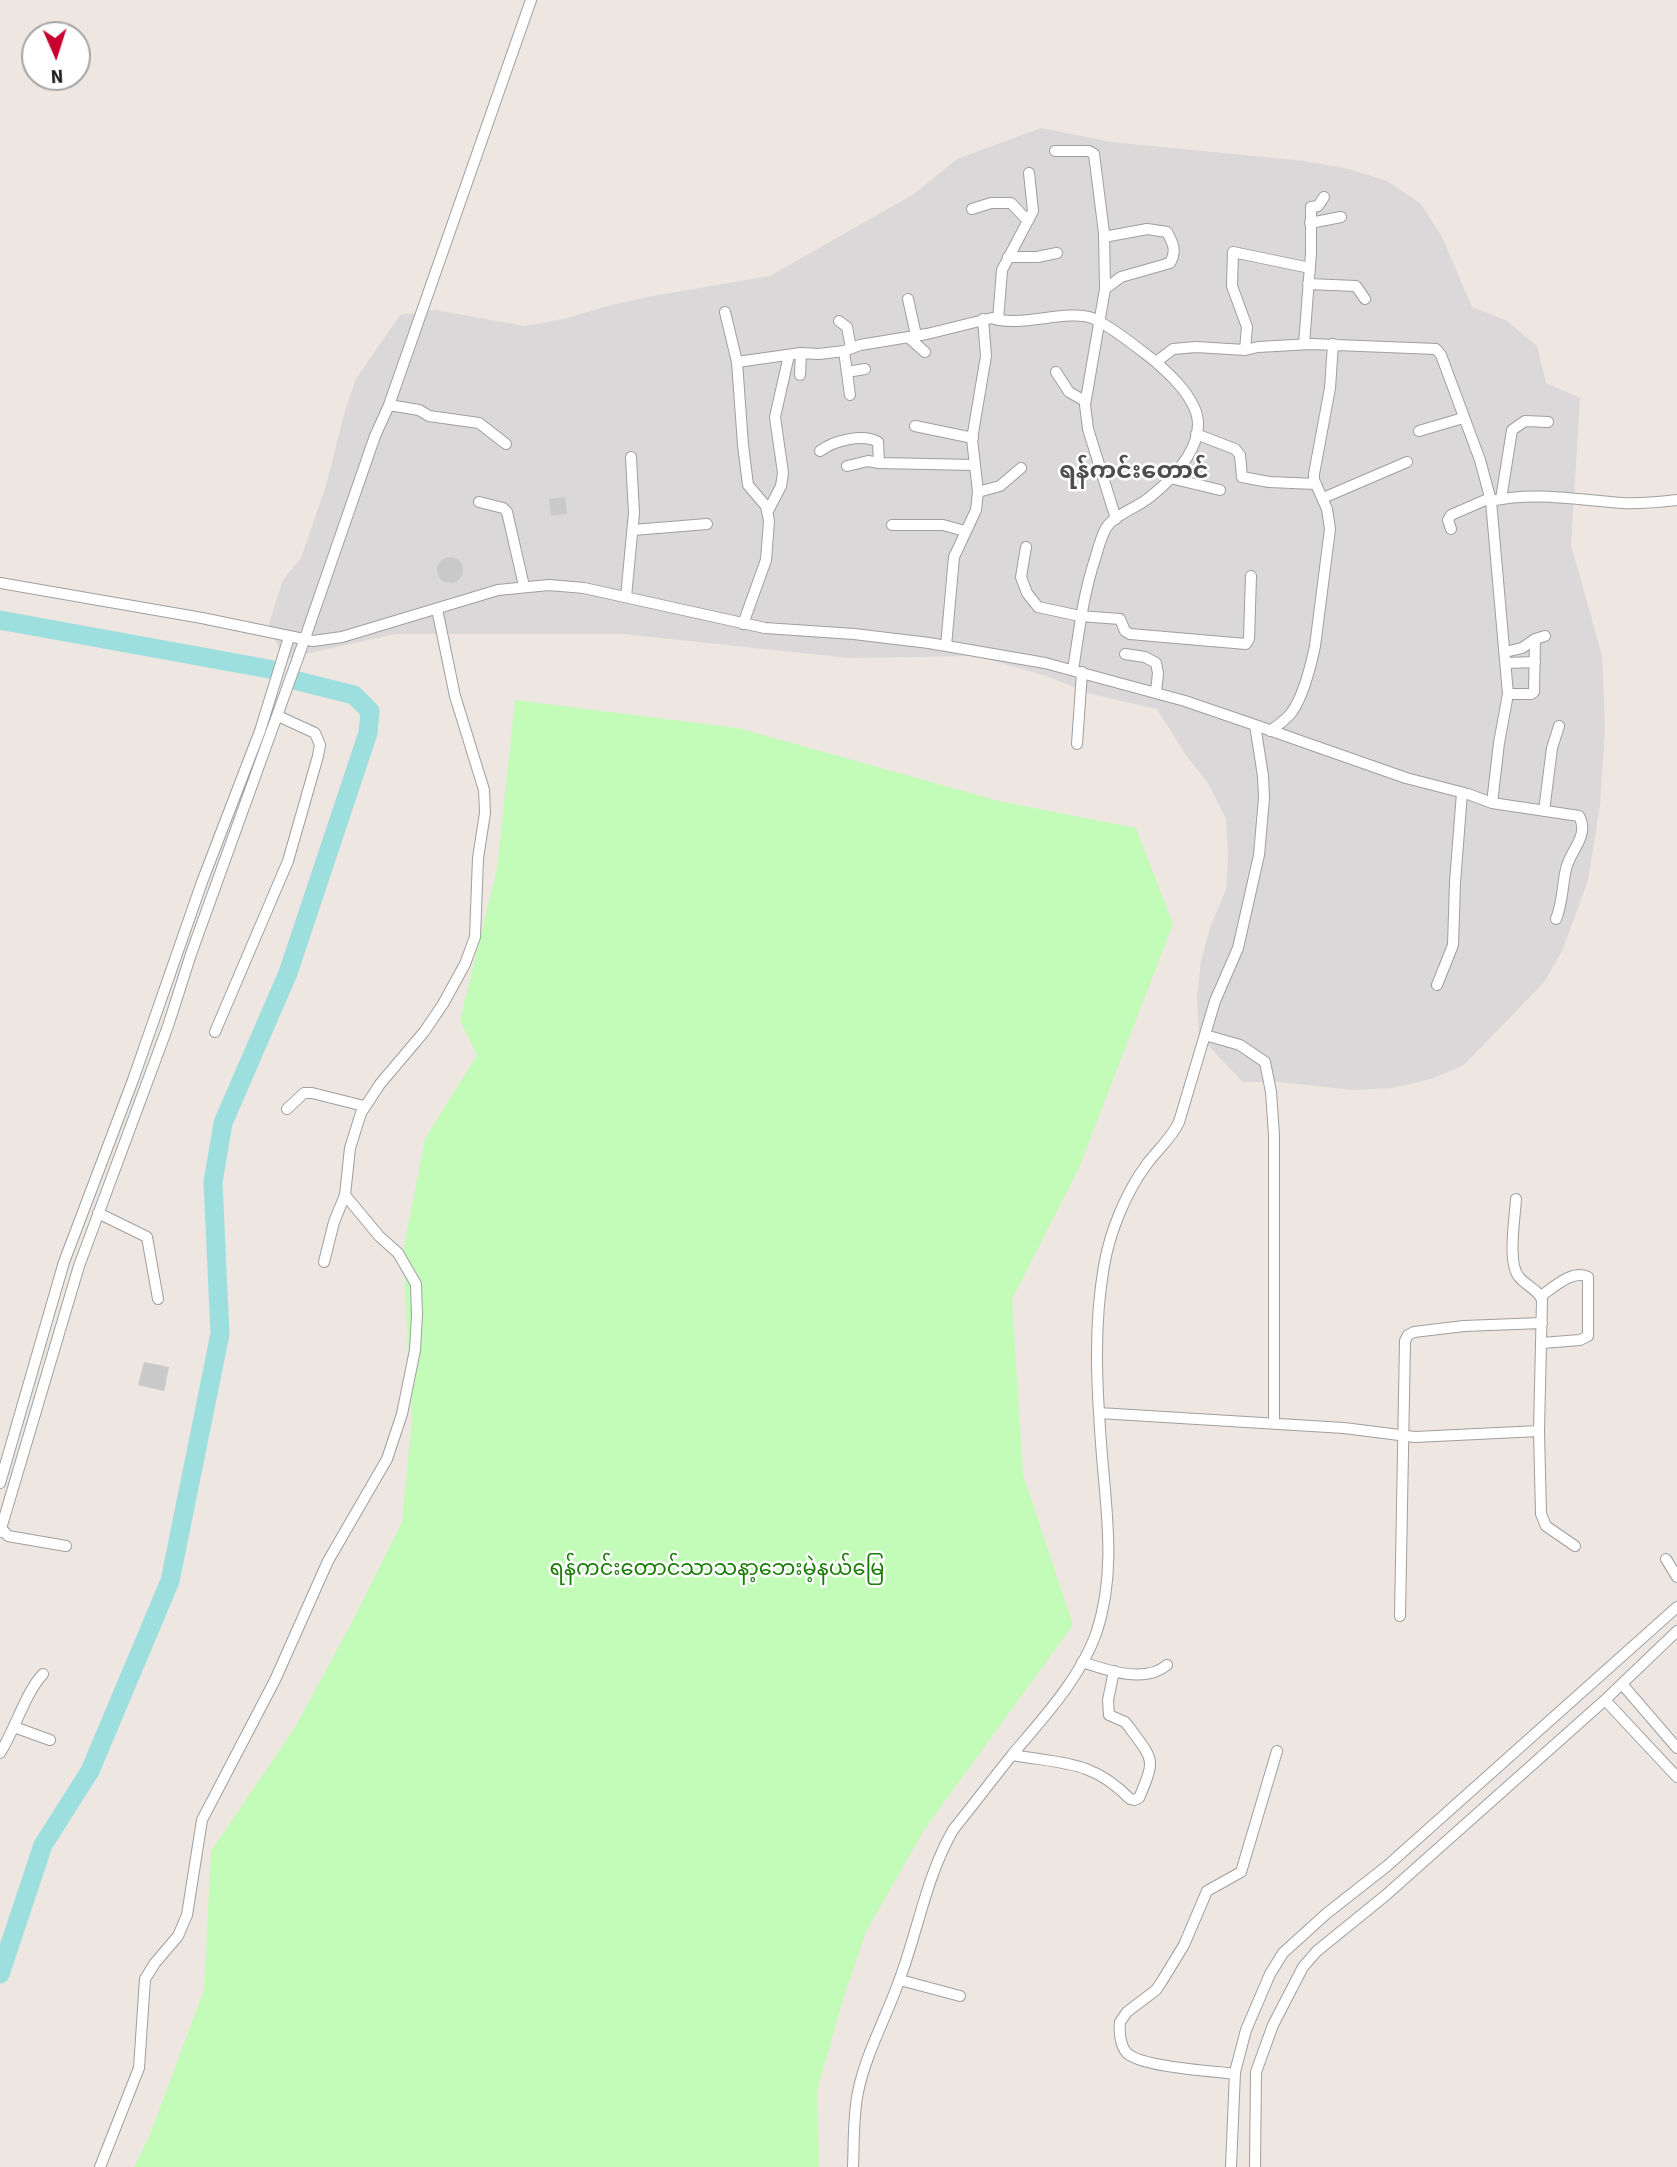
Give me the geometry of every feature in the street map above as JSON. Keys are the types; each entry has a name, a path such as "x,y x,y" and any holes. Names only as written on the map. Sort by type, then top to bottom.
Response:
{"street":[{"path":"66,1546 8,1536 1,1530 79,1266 98,1213 109,1164 183,934 388,405 531,0"},
{"path":"1055,151 1089,151 1094,154 1104,237 1105,289 1085,401 1088,429 1116,519"},
{"path":"998,320 1000,275 1033,208 1029,173"},
{"path":"1304,344 1310,268 1311,207 1318,206 1324,197"},
{"path":"972,209 991,203 1011,203 1028,221"},
{"path":"1310,223 1341,217"},
{"path":"1104,237 1157,229 1167,232 1174,244 1174,256 1170,263 1121,277 1105,289"},
{"path":"1245,350 1247,327 1232,286 1233,252 1310,268"},
{"path":"1008,257 1037,257 1057,253"},
{"path":"1308,284 1356,286 1365,299"},
{"path":"908,299 912,336 925,352"},
{"path":"725,312 737,362 748,485 768,511"},
{"path":"737,362 848,350 860,345 983,319 1078,316 1091,318 1124,338 1156,362 1181,386 1196,410 1196,434 1187,457 1149,498 1106,528 1100,541 1080,616 1077,744"},
{"path":"946,646 954,557 976,510 978,492 973,438 986,356 983,319"},
{"path":"839,321 848,327 847,372 850,395"},
{"path":"1156,362 1167,352 1181,348 1217,346 1245,350 1258,347 1333,344 1370,348 1436,349 1441,355 1494,499 1508,694 1492,803"},
{"path":"1270,731 1286,719 1296,706 1312,662 1330,529 1323,498 1315,484 1315,466 1330,388 1333,344"},
{"path":"800,375 801,353"},
{"path":"743,624 766,560 768,511 781,486 783,473 775,417 789,355"},
{"path":"847,372 865,369"},
{"path":"1056,372 1069,393 1085,401"},
{"path":"388,405 419,410 429,416 478,423 506,444"},
{"path":"1419,431 1463,418"},
{"path":"1494,499 1512,430 1524,421 1548,422"},
{"path":"915,426 973,438"},
{"path":"1196,434 1235,449 1240,454 1241,477 1259,481 1315,484"},
{"path":"820,452 827,445 850,439 873,439 878,442 879,463"},
{"path":"626,597 633,530 631,457"},
{"path":"848,466 868,461 974,465"},
{"path":"1323,498 1407,462"},
{"path":"978,492 1000,486 1021,468"},
{"path":"1170,478 1220,489"},
{"path":"1451,528 1448,520 1451,515 1494,499 1561,496 1636,504 1677,500"},
{"path":"479,502 503,508 507,512 524,586"},
{"path":"633,530 707,524"},
{"path":"892,525 951,526 965,531"},
{"path":"1026,547 1021,577 1033,603 1042,609 1080,616 1120,619 1125,631 1130,634 1246,644 1249,639 1251,576"},
{"path":"0,583 202,618 297,639 342,637 498,590 565,585 765,628 854,634 946,646 1078,671 1156,692 1406,778 1492,803 1578,816 1583,828 1575,853 1566,865 1562,903 1556,919"},
{"path":"324,1262 334,1222 345,1195 350,1148 365,1106 443,1004 465,964 475,937 478,858 485,813 484,790 455,696 437,609"},
{"path":"1506,658 1540,638 1535,662 1534,692 1508,694"},
{"path":"0,1483 64,1262 168,1026 278,716 297,639"},
{"path":"1125,654 1145,657 1156,663 1156,692"},
{"path":"1506,658 1535,662"},
{"path":"215,1032 288,861 318,756 320,745 315,733 278,716"},
{"path":"853,2167 857,2093 883,2017 900,1980 922,1905 943,1847 953,1830 1039,1726 1082,1662 1101,1618 1110,1559 1099,1413 1098,1326 1104,1264 1118,1219 1131,1192 1147,1164 1172,1136 1179,1122 1215,1001 1238,948 1259,855 1265,798 1255,725"},
{"path":"1544,811 1552,748 1559,726"},
{"path":"1437,985 1453,945 1462,793"},
{"path":"1205,1035 1240,1045 1265,1062 1271,1092 1275,1135 1274,1423"},
{"path":"287,1109 304,1093 365,1106"},
{"path":"100,2167 139,2068 145,1979 178,1936 187,1915 202,1821 275,1680 328,1561 387,1459 402,1414 415,1350 416,1284 398,1253 379,1236 345,1195"},
{"path":"1516,1199 1513,1267 1519,1278 1541,1296 1541,1514 1546,1525 1575,1546"},
{"path":"98,1213 147,1237 158,1299"},
{"path":"1541,1296 1569,1278 1577,1275 1588,1277 1588,1336 1580,1340 1542,1343"},
{"path":"1400,1616 1405,1348 1408,1335 1464,1326 1542,1323"},
{"path":"1099,1413 1274,1423 1415,1437 1539,1431"},
{"path":"1665,1559 1677,1577"},
{"path":"1231,2167 1234,2074 1246,2030 1270,1974 1283,1953 1326,1914 1387,1866 1677,1607"},
{"path":"1255,2167 1256,2072 1273,2025 1303,1967 1317,1951 1386,1895 1607,1699 1677,1631"},
{"path":"1082,1662 1114,1671 1151,1674 1167,1665"},
{"path":"1013,1755 1082,1767 1108,1779 1130,1799 1139,1798 1151,1768 1151,1760 1129,1727 1109,1715 1108,1700 1114,1671"},
{"path":"0,1753 43,1674"},
{"path":"1620,1686 1677,1748"},
{"path":"1607,1699 1677,1777"},
{"path":"14,1727 50,1740"},
{"path":"1234,2074 1157,2064 1128,2055 1123,2048 1120,2022 1127,2012 1156,1990 1162,1981 1184,1945 1207,1891 1241,1872 1277,1751"},
{"path":"900,1980 960,1996"}],"shaded area":[{"path":"1041,128 1111,142 1304,161 1349,169 1387,181 1421,204 1442,237 1472,307 1507,321 1537,346 1546,383 1580,398 1571,545 1602,656 1605,728 1600,805 1588,880 1563,949 1545,981 1464,1065 1431,1079 1392,1088 1354,1090 1279,1082 1243,1082 1199,1036 1197,997 1201,961 1211,925 1226,890 1226,819 1208,783 1185,754 1157,709 1087,693 1050,677 977,656 849,658 624,634 395,634 283,659 269,624 283,580 301,558 326,486 344,414 356,379 400,315 435,310 525,326 568,318 647,297 770,276 914,194 957,159"},
{"path":"565,497 567,514 551,516 549,499"},
{"path":"450,557 459,561 463,570 459,579 450,583 441,579 437,570 441,561"},
{"path":"144,1362 169,1367 164,1391 138,1385"}],"green space":[{"name":"ရန်ကင်းတောင်သာသနာ့ဘေးမဲ့နယ်မြေ","path":"515,700 738,728 999,801 1136,828 1173,924 1079,1168 1012,1299 1023,1474 1073,1625 924,1830 866,1932 844,1996 817,2091 819,2167 134,2167 149,2137 204,1990 211,1851 294,1729 402,1522 412,1420 403,1252 425,1139 477,1055 460,1020 497,869"}],"waterway":[{"path":"0,620 269,669"},
{"path":"0,1974 43,1845 90,1771 170,1581 220,1334 213,1182 223,1123 288,973 368,733 370,711 354,695 298,681"}],"district":[{"name":"ရန်ကင်းတောင်","path":"1134,473"}]}
